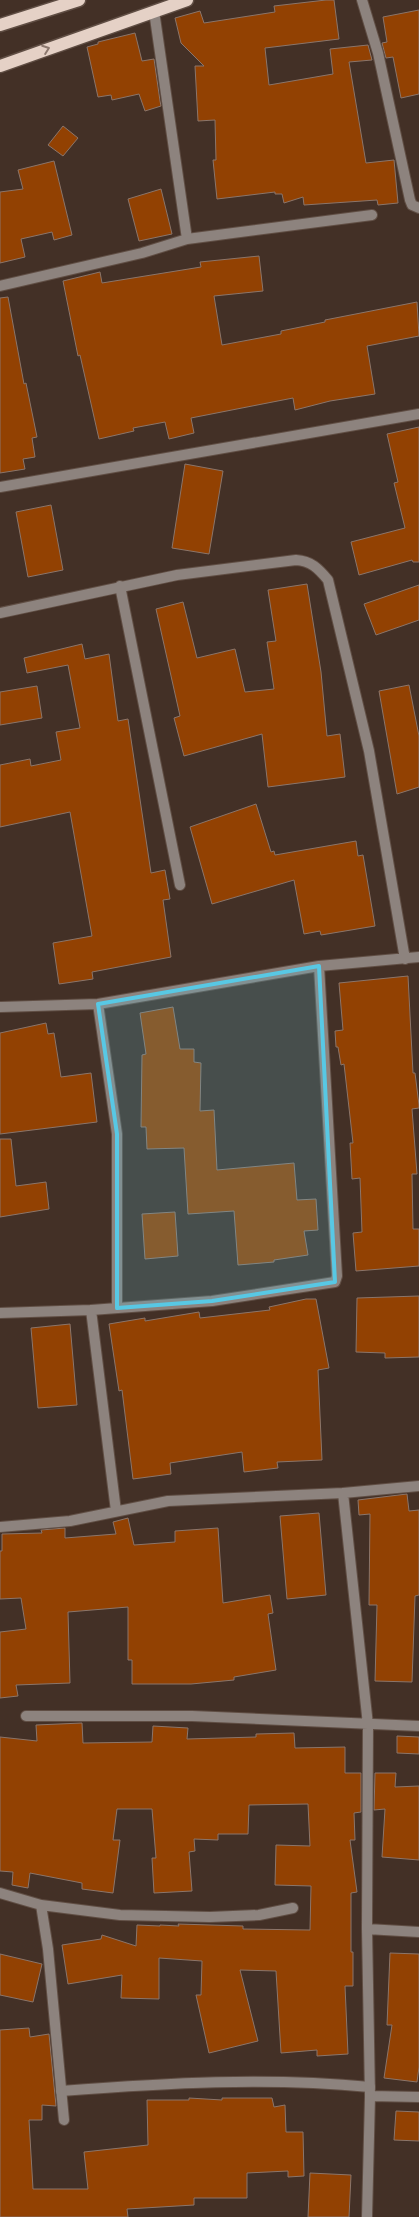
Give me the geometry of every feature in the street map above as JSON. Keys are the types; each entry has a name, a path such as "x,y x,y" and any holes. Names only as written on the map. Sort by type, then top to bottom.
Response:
{"main road":[{"path":"0,26 79,0"},
{"path":"0,66 187,0"}],"street":[{"path":"362,0 378,54 410,200 412,205 419,208"},
{"path":"154,11 187,239"},
{"path":"0,286 142,253 187,239 372,215"},
{"path":"0,487 419,414"},
{"path":"0,613 177,575 296,560 317,566 328,580 369,751 405,959"},
{"path":"120,586 180,885"},
{"path":"0,1005 98,1004 319,966 419,957"},
{"path":"0,1312 90,1310 212,1301 335,1282 337,1276 319,966"},
{"path":"98,1004 117,1134 117,1308"},
{"path":"90,1310 116,1511"},
{"path":"0,1527 70,1520 168,1501 343,1493 419,1486"},
{"path":"343,1493 368,1725 367,1929 370,2091 367,2217"},
{"path":"26,1716 192,1716 419,1726"},
{"path":"0,1893 41,1905 120,1915 210,1917 259,1915 293,1908"},
{"path":"41,1905 48,1949 64,2120"},
{"path":"367,1929 419,1932"},
{"path":"61,2091 228,2080 314,2081 419,2097"}],"highlighted area":[{"path":"319,966 335,1282 212,1301 117,1308 117,1134 98,1004"}],"building":[{"path":"334,0 339,39 265,48 269,85 333,74 330,49 368,45 372,60 349,62 366,163 394,160 398,203 378,205 377,200 304,205 303,197 284,203 282,194 275,194 275,192 217,199 213,160 216,160 215,120 198,121 195,66 204,66 181,43 175,18 200,11 204,23 275,12 274,6"},
{"path":"419,10 419,94 401,98 393,57 386,58 382,43 387,42 383,17"},
{"path":"135,33 142,61 154,59 161,106 145,111 139,94 112,100 111,95 98,97 87,47 98,44 98,42"},
{"path":"63,126 78,138 63,156 48,145"},
{"path":"54,161 72,235 54,240 52,232 21,239 25,257 0,263 0,192 23,189 18,170"},
{"path":"161,189 172,234 139,241 128,199"},
{"path":"259,256 263,291 214,296 222,345 281,334 281,331 325,322 325,320 417,302 419,336 367,346 375,394 330,401 295,410 293,398 191,418 194,433 169,439 165,422 133,428 134,431 99,439 80,355 78,356 63,281 100,272 102,283 201,267 200,262"},
{"path":"8,297 24,384 26,383 37,437 32,438 35,457 23,459 25,469 0,473 0,298"},
{"path":"419,427 419,562 413,562 412,560 359,575 351,542 405,528 394,483 398,482 387,434"},
{"path":"185,464 223,471 209,554 172,548"},
{"path":"51,505 63,570 28,577 16,512"},
{"path":"307,584 321,672 327,736 340,734 345,777 268,787 262,734 184,756 174,718 180,716 156,609 183,602 197,658 235,649 245,692 274,689 267,642 276,641 268,590"},
{"path":"419,585 419,620 376,635 364,604"},
{"path":"82,644 85,659 109,654 118,721 128,719 151,873 165,870 170,899 163,900 171,957 92,972 93,979 59,984 53,943 92,936 70,812 0,827 0,765 30,759 31,766 61,760 56,732 80,728 68,665 27,673 24,658"},
{"path":"409,685 419,736 419,787 397,794 379,691"},
{"path":"37,686 42,718 0,725 0,692"},
{"path":"256,804 271,852 274,851 275,855 356,841 358,856 363,855 375,926 321,935 320,931 304,934 294,880 212,904 190,827"},
{"path":"408,976 413,1073 415,1073 419,1105 419,1108 412,1109 417,1174 412,1174 413,1229 419,1229 419,1266 356,1271 353,1233 362,1232 360,1178 352,1179 350,1143 353,1143 344,1064 341,1065 338,1047 336,1047 335,1031 343,1030 339,983"},
{"path":"173,1007 180,1049 194,1049 194,1062 201,1063 200,1111 214,1110 217,1170 294,1163 297,1200 316,1199 318,1230 304,1231 308,1255 274,1260 274,1262 238,1265 234,1211 188,1214 184,1148 147,1149 146,1127 141,1127 142,1055 146,1054 140,1013"},
{"path":"46,1023 48,1034 54,1033 61,1077 91,1073 97,1122 0,1134 0,1033"},
{"path":"0,1139 11,1139 16,1186 46,1182 49,1209 0,1217"},
{"path":"175,1212 178,1256 145,1259 142,1214"},
{"path":"419,1296 419,1357 385,1358 385,1353 356,1352 357,1298"},
{"path":"306,1299 316,1299 329,1368 318,1370 322,1460 277,1462 278,1468 244,1472 242,1452 170,1463 171,1474 133,1479 122,1390 119,1391 109,1324 145,1318 145,1321 199,1312 200,1318 270,1310 269,1307"},
{"path":"70,1324 77,1405 38,1408 31,1328"},
{"path":"407,1494 409,1511 419,1510 419,1595 415,1596 412,1682 375,1681 377,1605 369,1605 370,1514 359,1515 358,1500"},
{"path":"319,1513 326,1595 287,1599 280,1516"},
{"path":"128,1518 134,1545 175,1542 175,1531 218,1528 223,1603 270,1595 273,1613 268,1614 276,1670 234,1677 234,1680 191,1684 132,1684 132,1660 128,1660 128,1607 68,1612 70,1683 16,1685 18,1696 0,1698 0,1632 26,1629 21,1598 0,1599 2,1534 42,1533 41,1530 65,1528 65,1538 116,1534 113,1522"},
{"path":"82,1723 83,1743 152,1742 153,1726 188,1728 187,1739 256,1737 256,1734 294,1733 295,1748 345,1747 345,1773 361,1773 361,1812 354,1813 355,1840 350,1840 357,1892 351,1893 353,1986 345,1986 348,2054 317,2056 317,2050 281,2053 276,1971 240,1970 258,2041 209,2053 196,1995 201,1995 202,1961 159,1958 159,1999 121,1998 122,1975 68,1984 62,1945 101,1939 102,1935 136,1946 137,1925 179,1926 178,1924 243,1926 243,1929 310,1930 311,1886 275,1885 276,1845 310,1846 308,1804 249,1805 248,1834 218,1834 218,1840 194,1839 195,1851 189,1852 192,1891 154,1893 152,1858 156,1858 152,1809 117,1809 113,1840 120,1840 113,1893 82,1889 82,1883 30,1873 28,1888 12,1885 13,1872 0,1871 0,1737 37,1741 36,1725"},
{"path":"397,1736 419,1737 419,1754 397,1753"},
{"path":"375,1773 396,1773 395,1787 419,1786 419,1860 382,1857 385,1809 374,1810"},
{"path":"390,1953 419,1954 419,2067 417,2082 384,2078 392,2025 387,2025"},
{"path":"0,1954 42,1964 33,2002 0,1995"},
{"path":"29,2028 30,2037 49,2034 56,2106 42,2105 42,2120 29,2120 33,2189 88,2189 84,2152 148,2145 147,2100 272,2098 274,2107 285,2105 286,2132 303,2132 304,2176 288,2177 288,2171 247,2173 247,2198 194,2198 194,2205 127,2209 128,2217 0,2217 0,2030"},
{"path":"396,2111 419,2112 419,2141 394,2140"},
{"path":"310,2173 351,2175 349,2217 308,2217"}]}
